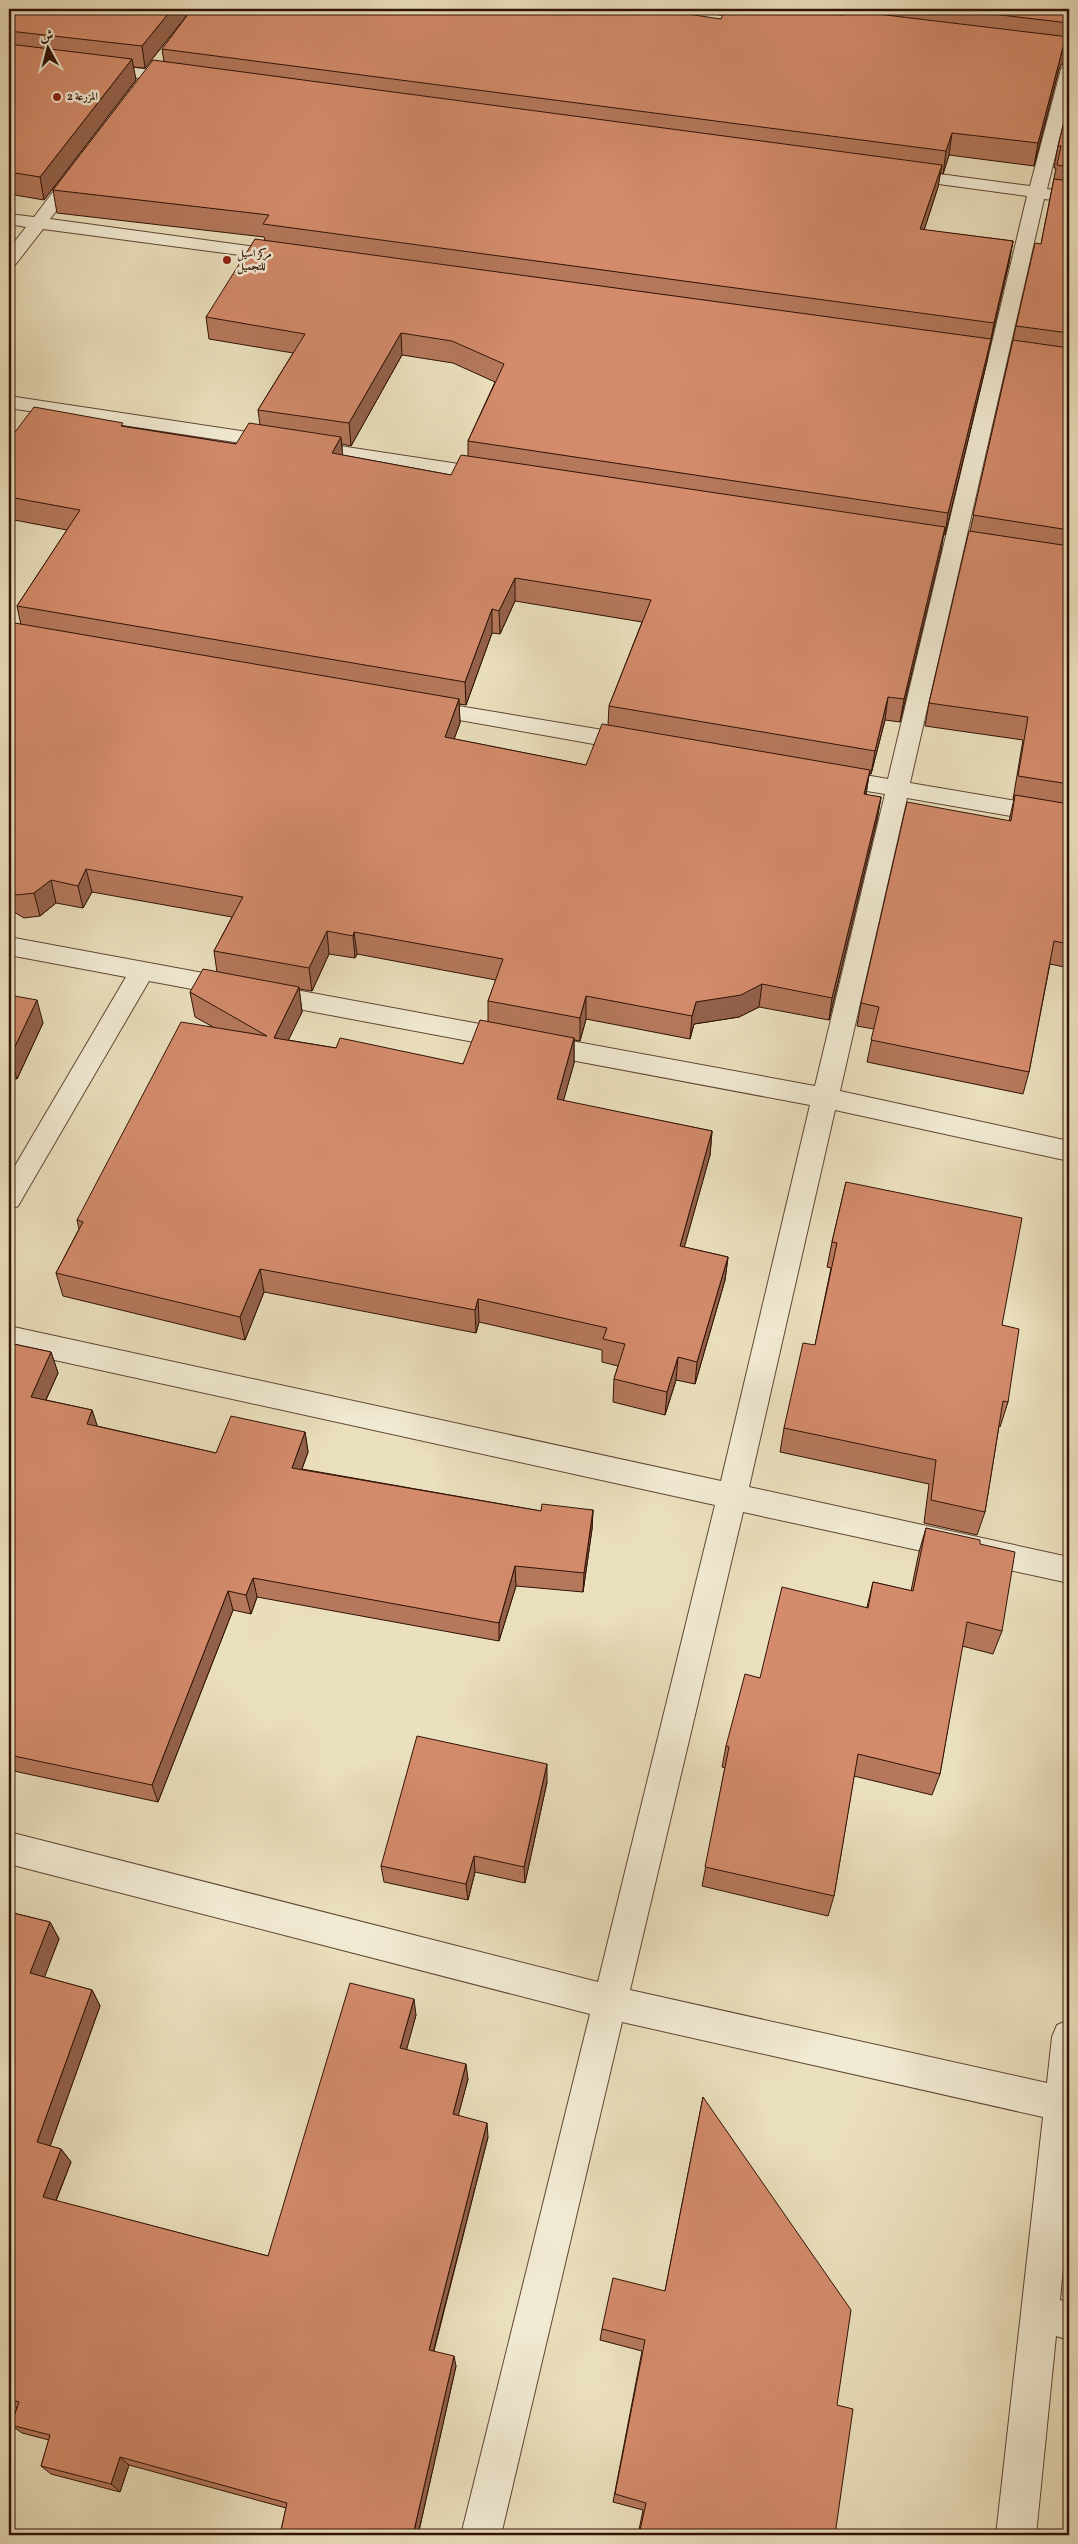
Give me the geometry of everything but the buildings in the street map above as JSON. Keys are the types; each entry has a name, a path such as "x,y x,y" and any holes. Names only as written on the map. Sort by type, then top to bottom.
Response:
{"street":[{"path":"712,9 781,17"},
{"path":"139,90 162,60"},
{"path":"85,68 200,81"},
{"path":"481,2535 732,1496 1036,192 1069,69"},
{"path":"9,261 86,160"},
{"path":"889,173 1069,197"},
{"path":"9,219 306,259"},
{"path":"9,402 511,478"},
{"path":"399,703 653,747"},
{"path":"809,774 1069,818"},
{"path":"9,946 824,1098 1069,1151"},
{"path":"9,1199 142,971"},
{"path":"9,1338 1069,1570"},
{"path":"9,1848 609,2002 1062,2104"},
{"path":"1016,2535 1054,2317 1062,2104 1069,2037"}],"place":[{"name":"المزرعة 2","path":"57,97"},
{"name":"مركز اسيل للتجميل","path":"227,260"}]}
